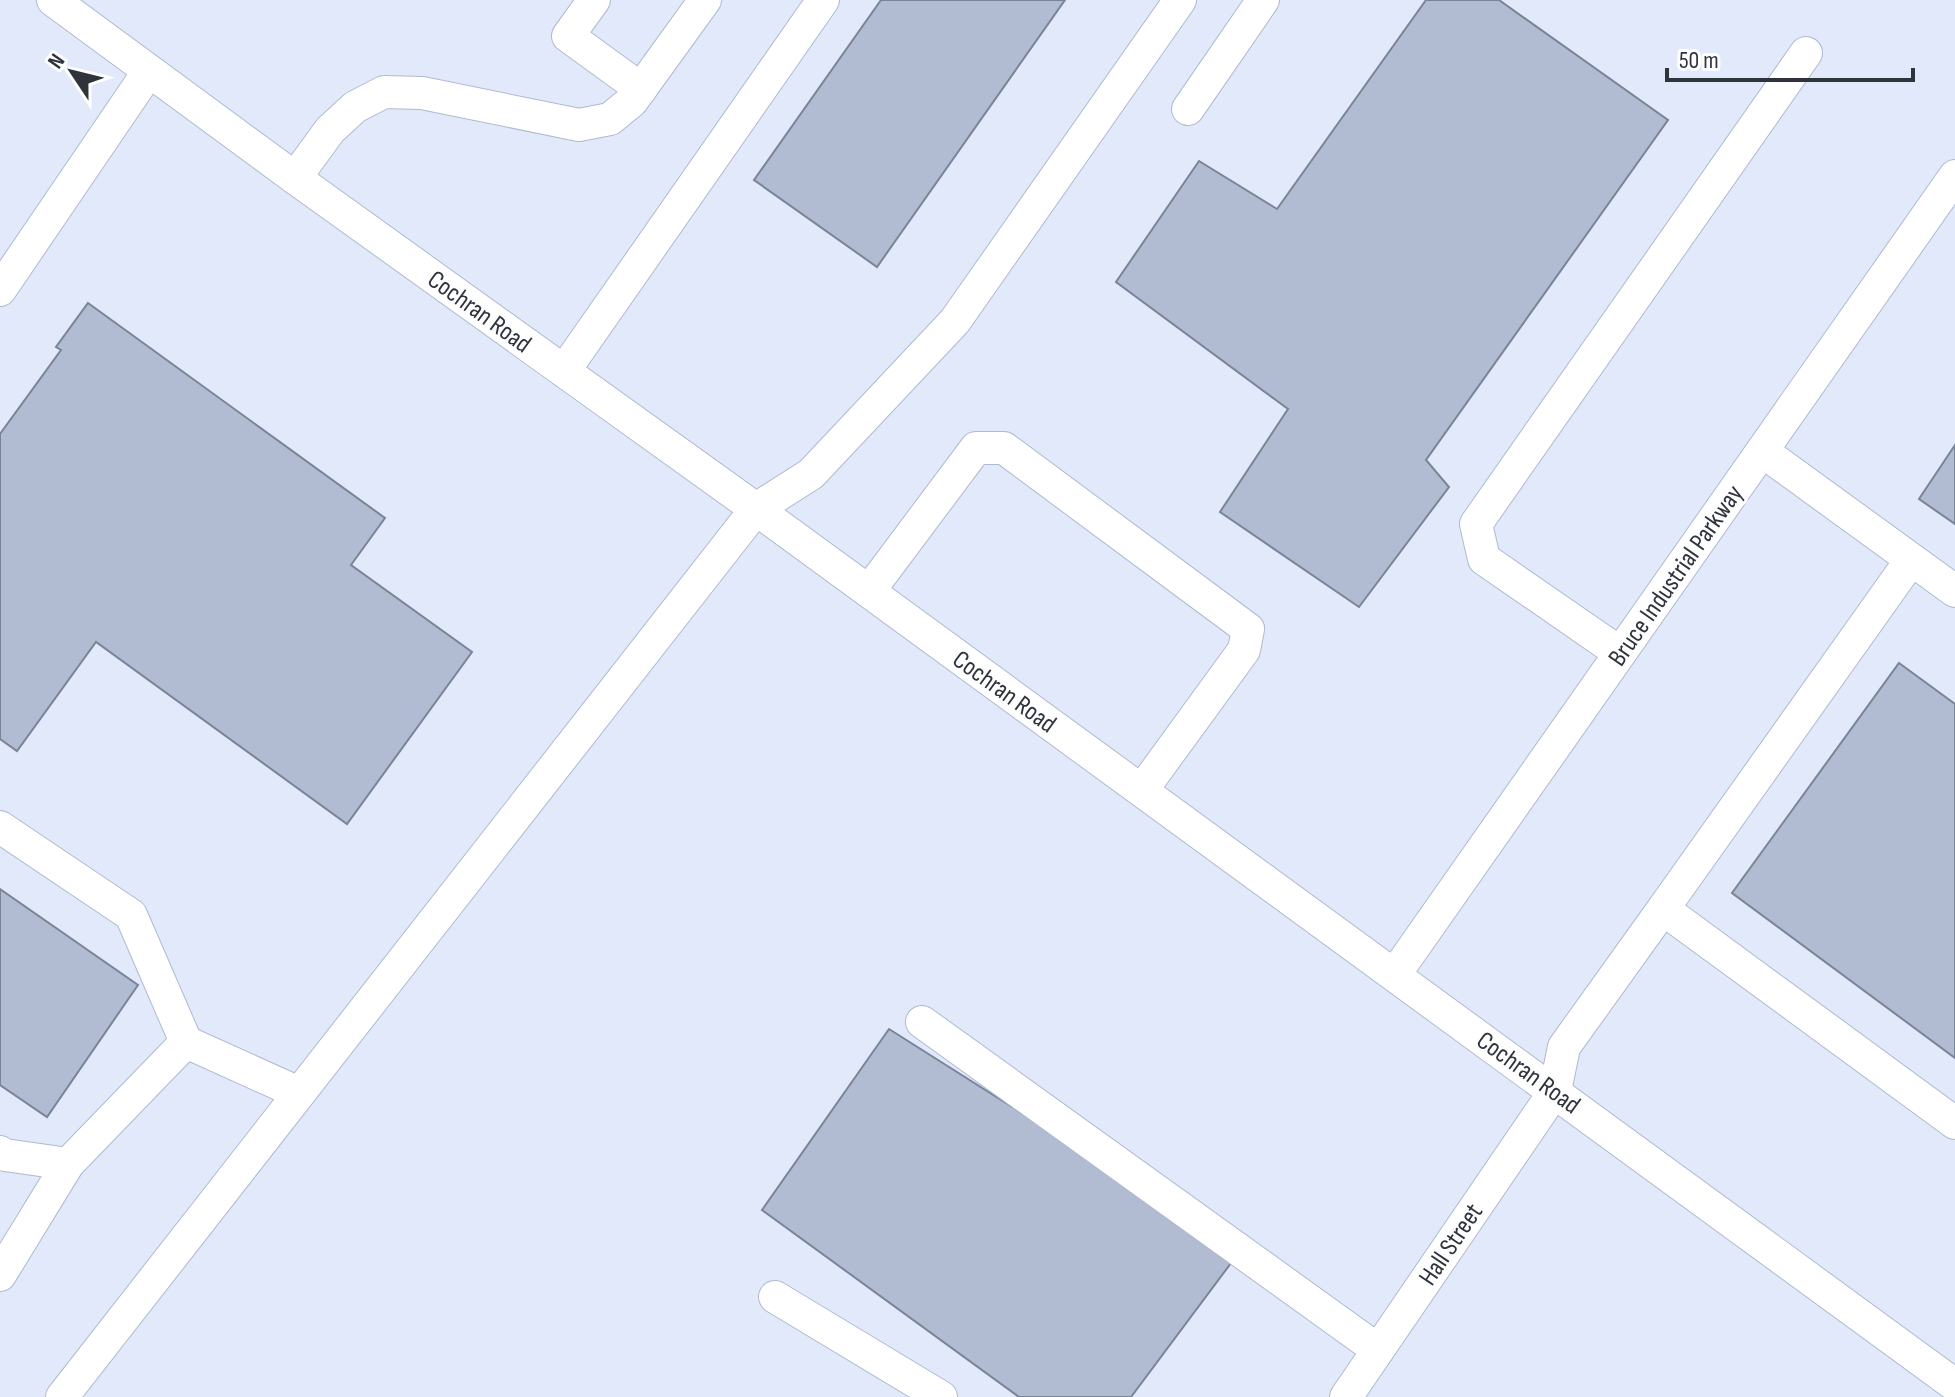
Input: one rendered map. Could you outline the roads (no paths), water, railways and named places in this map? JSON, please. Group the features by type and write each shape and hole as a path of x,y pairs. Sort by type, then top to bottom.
{"street":[{"name":"Cochran Road","path":"53,0 1395,974 1955,1385"},
{"path":"594,0 568,36 641,89"},
{"path":"295,178 330,130 355,107 384,92 422,93 579,125 610,119 632,101 705,0"},
{"path":"564,371 823,0"},
{"path":"62,1397 756,509 811,474 955,321 1180,0"},
{"path":"1188,109 1263,0"},
{"path":"1620,653 1484,559 1476,524 1806,53"},
{"path":"0,290 149,71"},
{"name":"Bruce Industrial Parkway","path":"1395,974 1955,176"},
{"path":"869,591 976,448 1004,448 1248,629 1244,650 1142,790"},
{"path":"1762,451 1955,591"},
{"path":"1555,1091 1564,1047 1911,560"},
{"path":"0,827 131,915 186,1042 299,1093"},
{"path":"1663,909 1955,1123"},
{"path":"922,1022 1378,1350"},
{"path":"0,1275 68,1164 186,1042"},
{"name":"Hall Street","path":"1346,1397 1555,1091"},
{"path":"0,1152 68,1164"},
{"path":"775,1297 941,1397"}]}
